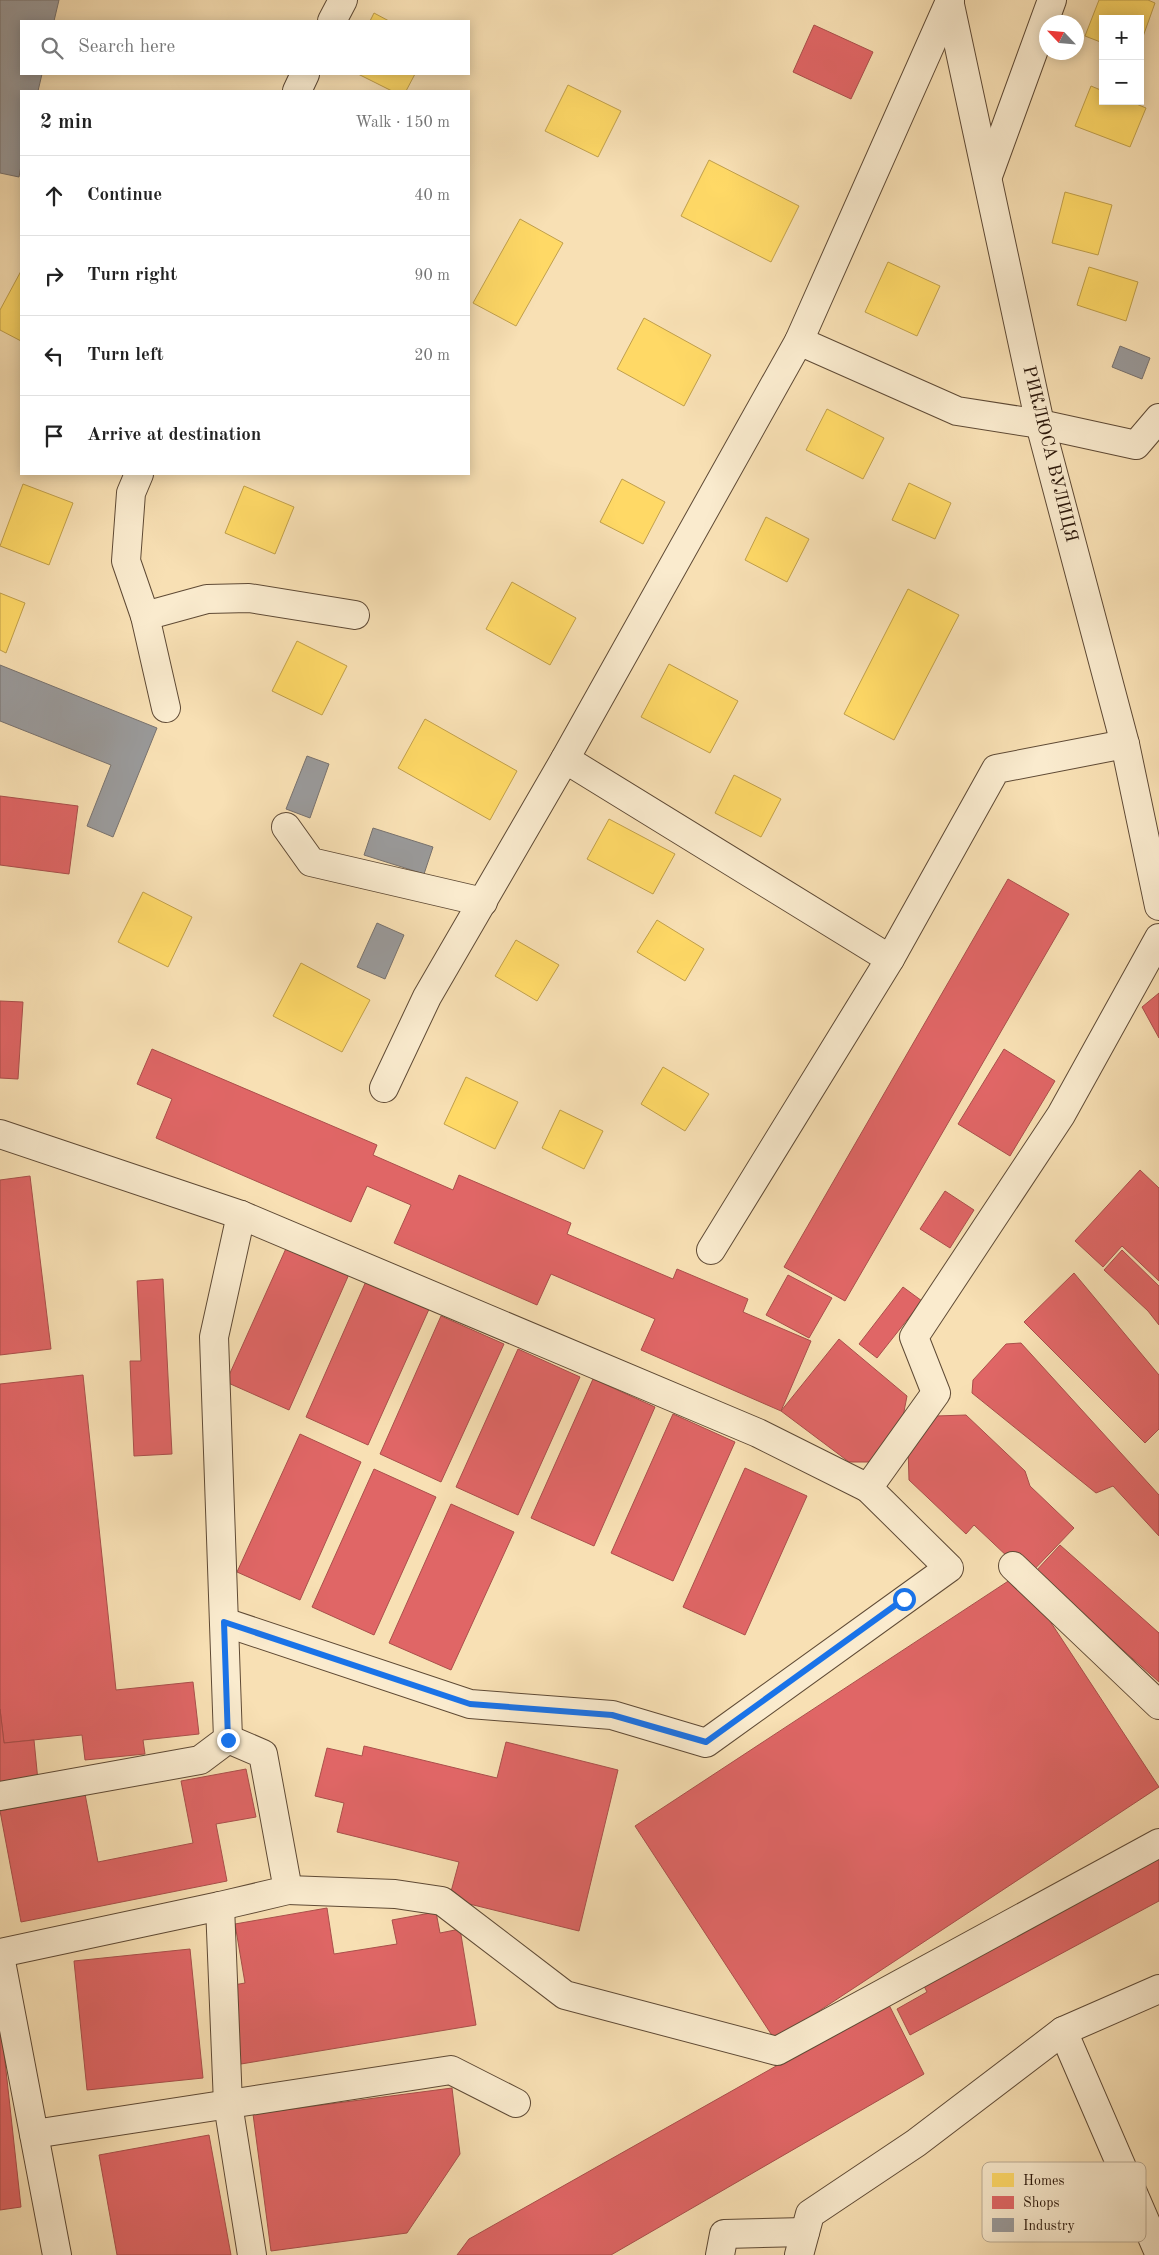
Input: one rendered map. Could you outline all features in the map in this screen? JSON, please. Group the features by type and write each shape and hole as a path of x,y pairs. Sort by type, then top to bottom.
{"street":[{"path":"333,20 343,0"},
{"path":"988,176 1052,0"},
{"path":"384,1088 427,997 565,759 799,341 950,1"},
{"name":"РИКЛЮСА ВУЛИЦЯ","path":"950,1 1040,424 1125,744 1159,906"},
{"path":"298,90 305,75"},
{"path":"799,341 957,411 1040,424 1136,445 1159,418"},
{"path":"139,475 131,492 126,560 145,616 166,708"},
{"path":"145,616 207,599 249,598 355,615"},
{"path":"711,1250 890,958 996,769 1125,744"},
{"path":"565,759 890,958"},
{"path":"286,827 311,862 483,902"},
{"path":"868,1488 936,1393 914,1337 1061,1115 1159,938"},
{"path":"0,1134 241,1215 758,1433 868,1488 949,1568 706,1742 612,1715 470,1704 224,1622"},
{"path":"228,1740 214,1337 241,1215"},
{"path":"1013,1566 1159,1705"},
{"path":"0,1796 200,1760 228,1740"},
{"path":"228,1740 263,1754 288,1890"},
{"path":"57,2255 0,1955 288,1890 395,1894 442,1901 565,1995 777,2051 1159,1843"},
{"path":"220,1906 228,2104 252,2255"},
{"path":"720,2255 724,2234 802,2244 810,2214 916,2142 1063,2031 1159,1989"},
{"path":"1063,2031 1120,2162"},
{"path":"34,2134 451,2070 516,2103"},
{"path":"1146,2223 1159,2253"}],"building: Homes":[{"path":"1099,0 1148,0 1155,3 1144,34 1144,15 1099,15 1099,41 1085,36"},
{"path":"374,13 387,20 370,20"},
{"path":"360,75 414,75 407,90 390,90"},
{"path":"568,85 621,111 598,157 545,131"},
{"path":"1091,86 1099,89 1099,105 1139,105 1146,108 1130,147 1075,126"},
{"path":"709,160 799,206 771,262 681,216"},
{"path":"1065,192 1112,205 1098,255 1052,243"},
{"path":"520,219 563,243 516,326 473,303"},
{"path":"888,262 940,286 917,336 865,312"},
{"path":"1089,267 1138,282 1126,321 1077,305"},
{"path":"20,273 20,340 0,330 0,310"},
{"path":"644,318 711,355 684,406 617,369"},
{"path":"827,409 884,438 863,479 806,450"},
{"path":"622,479 665,502 643,544 600,522"},
{"path":"909,483 951,503 935,539 892,520"},
{"path":"23,484 73,503 49,565 0,546"},
{"path":"244,486 294,507 275,554 225,533"},
{"path":"766,517 809,539 787,582 745,560"},
{"path":"512,582 576,618 550,665 486,629"},
{"path":"908,589 959,615 894,740 844,714"},
{"path":"0,593 25,603 6,653 0,650"},
{"path":"297,641 347,666 322,715 272,691"},
{"path":"669,664 738,701 710,753 641,717"},
{"path":"425,719 517,771 490,820 398,768"},
{"path":"734,775 781,799 761,837 715,813"},
{"path":"609,819 675,854 653,894 587,859"},
{"path":"143,892 192,917 168,967 118,942"},
{"path":"657,920 704,949 685,981 637,952"},
{"path":"516,940 559,965 537,1001 495,976"},
{"path":"301,963 370,1000 342,1052 273,1016"},
{"path":"663,1067 709,1094 685,1131 641,1104"},
{"path":"466,1077 518,1102 495,1149 444,1124"},
{"path":"560,1110 603,1131 584,1169 542,1148"}],"building: Shops":[{"path":"814,25 873,52 851,99 793,72"},
{"path":"0,796 78,806 69,874 0,865"},
{"path":"1008,879 1069,914 845,1301 784,1267"},
{"path":"1159,993 1159,1038 1142,1007"},
{"path":"0,1001 23,1002 18,1079 0,1078"},
{"path":"152,1049 377,1145 373,1155 453,1190 459,1175 571,1223 567,1234 673,1279 677,1269 748,1299 743,1312 811,1341 781,1411 641,1350 655,1319 551,1274 537,1305 394,1243 411,1205 367,1186 351,1222 156,1138 172,1099 137,1084"},
{"path":"1004,1049 1055,1081 1010,1156 958,1124"},
{"path":"1140,1170 1159,1188 1159,1281 1122,1246 1103,1267 1075,1241"},
{"path":"30,1176 51,1349 0,1355 0,1180"},
{"path":"945,1191 974,1210 950,1248 920,1229"},
{"path":"288,1244 350,1272 289,1410 226,1382"},
{"path":"1122,1250 1159,1286 1159,1325 1148,1311 1104,1270"},
{"path":"1074,1273 1159,1375 1159,1429 1145,1443 1024,1322"},
{"path":"788,1275 832,1298 809,1338 766,1315"},
{"path":"163,1279 172,1454 134,1456 130,1361 141,1361 137,1281"},
{"path":"367,1279 430,1307 368,1445 306,1417"},
{"path":"903,1287 922,1301 877,1358 859,1344"},
{"path":"441,1316 504,1344 441,1482 380,1454"},
{"path":"839,1339 907,1396 901,1427 872,1462 849,1462 781,1411"},
{"path":"1021,1343 1159,1495 1159,1536 1113,1486 1096,1493 972,1393 973,1380 1006,1344"},
{"path":"518,1349 580,1377 518,1515 456,1487"},
{"path":"83,1375 116,1690 193,1682 199,1734 143,1740 145,1754 85,1760 82,1735 4,1743 0,1709 0,1384"},
{"path":"593,1379 655,1407 594,1546 531,1518"},
{"path":"673,1414 735,1442 673,1581 611,1553"},
{"path":"966,1415 1025,1471 1030,1486 1074,1528 1028,1576 974,1525 966,1534 909,1480 908,1446 936,1416"},
{"path":"300,1434 361,1462 300,1600 237,1572"},
{"path":"745,1468 807,1496 745,1635 683,1607"},
{"path":"374,1469 436,1497 374,1635 312,1607"},
{"path":"451,1504 514,1532 451,1670 389,1643"},
{"path":"1060,1545 1159,1633 1159,1682 1035,1572"},
{"path":"1019,1574 1159,1787 775,2040 635,1826"},
{"path":"0,1709 4,1743 34,1740 38,1781 0,1784"},
{"path":"506,1742 618,1770 579,1931 449,1899 459,1862 337,1832 344,1803 315,1796 327,1748 362,1756 364,1746 497,1778"},
{"path":"246,1769 256,1817 216,1824 227,1881 21,1922 0,1811 85,1794 98,1862 193,1843 181,1781"},
{"path":"1159,1857 1159,1901 910,2035 897,2009 927,1992 922,1982"},
{"path":"327,1908 334,1954 397,1944 392,1920 436,1912 440,1933 460,1929 476,2025 241,2064 228,1986 245,1983 235,1924"},
{"path":"190,1949 203,2078 87,2090 74,1961"},
{"path":"888,2003 924,2074 611,2255 457,2255 469,2239"},
{"path":"0,2016 21,2207 0,2210"},
{"path":"452,2088 460,2154 407,2233 271,2251 253,2114"},
{"path":"209,2135 231,2255 117,2255 99,2155"}],"building: Industry":[{"path":"0,0 59,0 54,20 20,20 20,75 42,75 38,90 20,90 19,177 0,173"},
{"path":"1120,346 1150,358 1142,379 1112,367"},
{"path":"0,665 157,728 113,837 87,826 111,765 0,721"},
{"path":"307,756 329,764 310,818 286,809"},
{"path":"373,828 433,847 424,874 364,855"},
{"path":"377,923 404,935 385,979 357,967"}],"route":[{"path":"228,1740 224,1622 470,1704 612,1715 706,1742 904,1599"}]}
